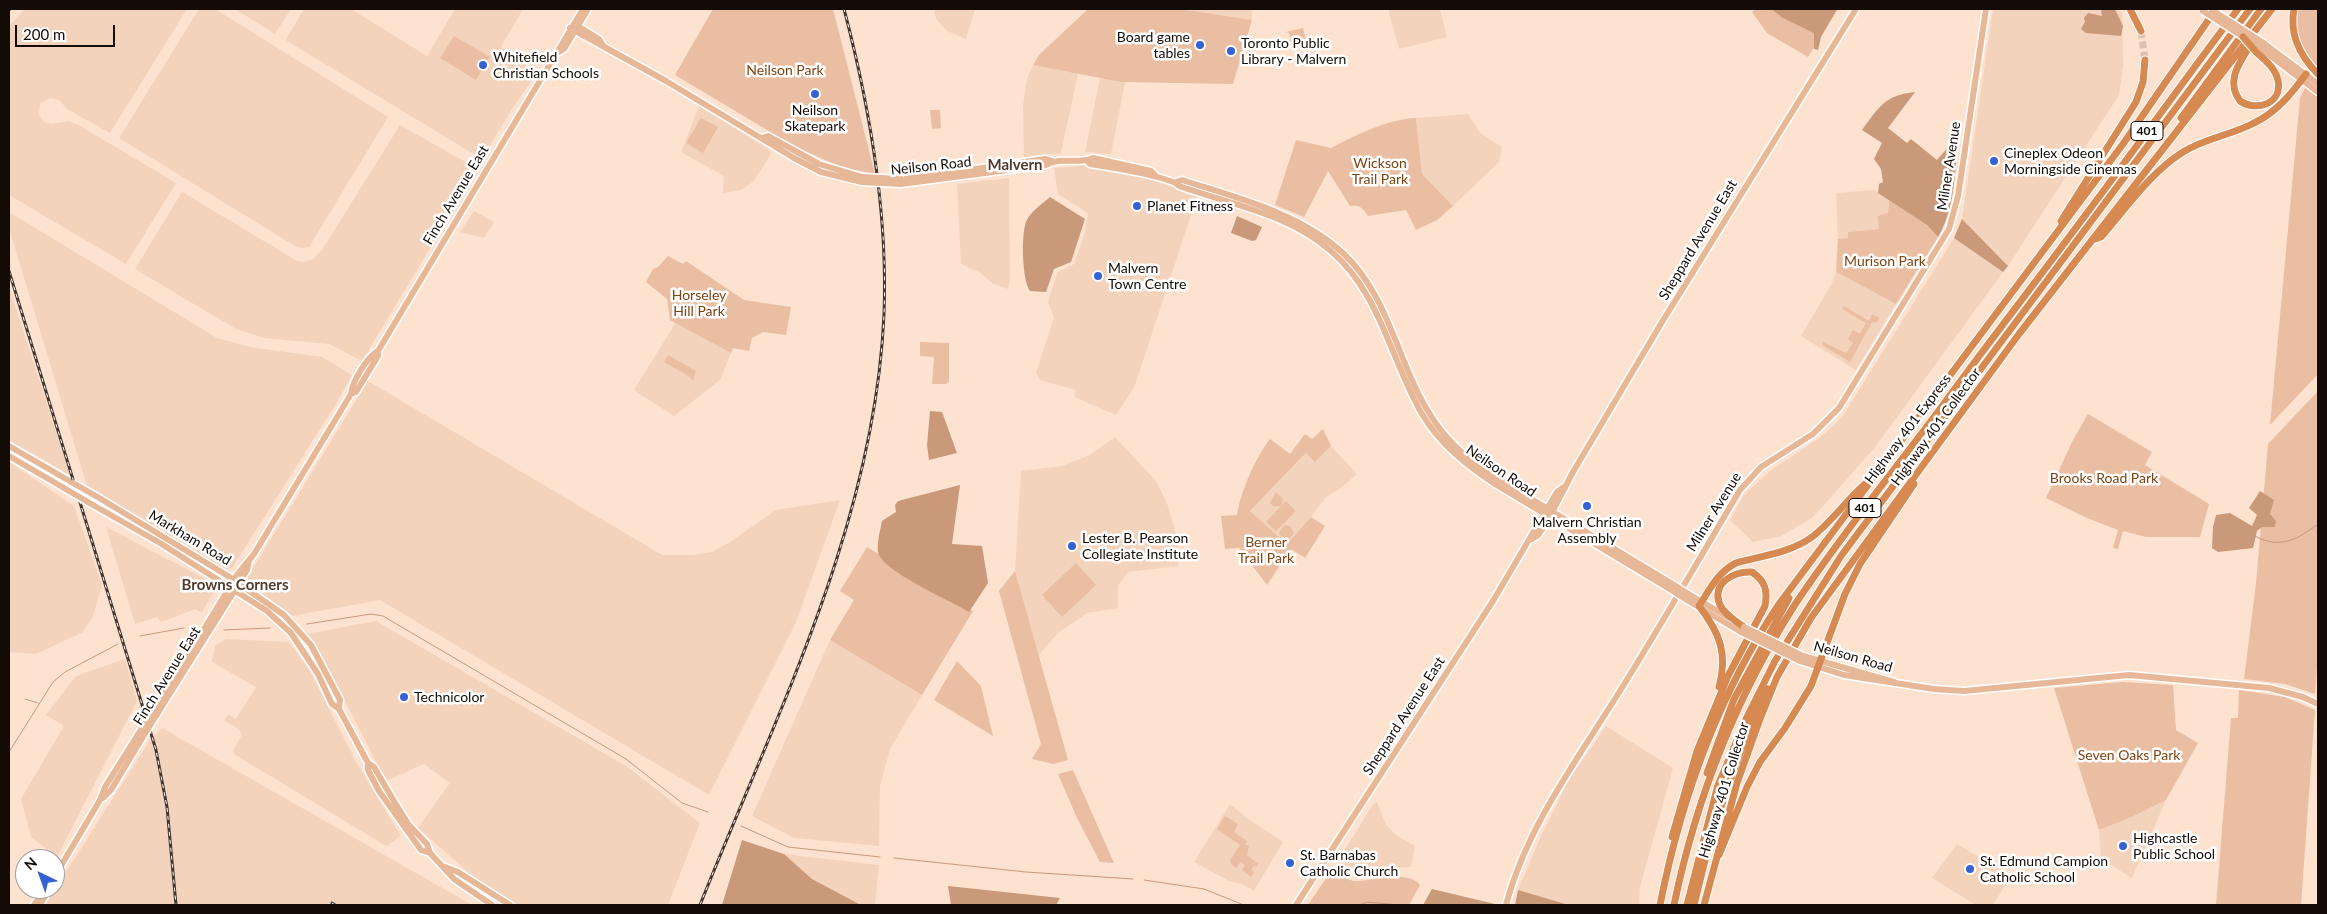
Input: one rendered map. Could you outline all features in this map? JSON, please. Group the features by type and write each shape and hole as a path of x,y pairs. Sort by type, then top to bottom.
{"highway":[{"path":"2130,9 2140,31"},
{"path":"2209,10 2221,9"},
{"name":"Highway 401 Express","path":"1674,905 1683,862 1700,804 1736,714 1760,666 1796,603 2003,322 2238,9"},
{"name":"Highway 401 Express","path":"1687,905 1718,785 1774,661 1841,556 2250,9"},
{"path":"2136,181 2139,174 2261,9"},
{"name":"Highway 401 Collector","path":"1704,905 1736,783 1777,677 1811,618 2091,240 2272,9"},
{"path":"2294,9 2292,18 2296,44 2318,74"},
{"name":"Highway 401 Collector","path":"1660,905 1668,866 1690,791 1730,687 1753,643 1779,604 1792,590 2123,144 2209,10"},
{"path":"2243,37 2259,47 2278,82 2276,95 2266,105 2254,107 2245,104 2235,94 2233,78 2257,29"},
{"path":"2029,272 2136,102 2142,82 2145,60"},
{"path":"2091,240 2101,236 2153,178 2175,157 2194,146 2264,118 2281,105 2304,76"},
{"path":"1714,864 1721,852 1747,787 1760,762 1800,706 1811,686 1845,594 1860,564 1946,435"},
{"path":"1697,751 1698,742 1724,668 1723,650 1700,604 1717,578 1728,568 1795,547 1811,538 1835,516 1862,486 1876,475"},
{"path":"1668,866 1669,849 1677,816 1697,751 1728,676 1765,606 1767,595 1765,585 1752,572 1742,571 1734,573 1725,579 1720,587 1718,596 1723,610 1743,630"},
{"path":"1700,804 1707,774 1734,699 1792,590"},
{"path":"1694,905 1702,869 1727,786 1754,717 1767,690 1777,677"}],"main road":[{"name":"Finch Avenue East","path":"574,28 583,9"},
{"name":"Finch Avenue East","path":"65,859 100,800 105,787 139,738 232,588 247,570 249,561 351,394 351,388 373,354 378,351 557,53 559,45 588,9"},
{"name":"Sheppard Avenue East","path":"1296,905 1548,513 1557,492 1565,486 1739,195 1856,9"},
{"name":"Milner Avenue","path":"1506,905 1522,857 1540,820 1614,701 1740,490 1761,467 1813,434 1839,408 1949,229 1958,196 1986,9"},
{"path":"2209,10 2243,37"},
{"path":"2209,10 2259,47 2318,84"},
{"name":"Neilson Road","path":"574,28 596,44 602,44 762,138 768,136 820,164 862,179 901,181 1044,159 1052,161 1087,161 1090,164 1121,166 1176,182 1179,186 1233,201 1294,226 1321,242 1357,278 1370,297 1415,400 1439,438 1476,472 1743,630 1818,665 1854,677 1964,691 2129,675 2269,688 2303,697 2318,704"},
{"path":"2304,76 2318,92"},
{"name":"Markham Road","path":"9,446 101,499 269,603 297,628 311,645 340,700 339,709"},
{"name":"Markham Road","path":"9,456 160,543 267,611 290,633 318,674 332,704 339,709 368,763 368,770 391,810 421,850 430,853 454,879 492,905"},
{"name":"Markham Road","path":"443,866 458,872 485,892 510,905"}],"shaded area":[{"path":"25,9 187,9 110,133 67,109 59,100 50,98 40,104 39,114 44,122 51,124 69,121 80,126 176,183 126,264 9,195 9,26"},
{"path":"199,9 215,9 388,117 309,247 295,246 119,138"},
{"path":"235,9 291,9 275,34"},
{"path":"304,9 351,9 427,56 455,9 523,9 501,47 537,73 512,109 482,159 287,41 286,39"},
{"path":"934,9 975,9 966,39 947,31 936,19"},
{"path":"1181,9 1252,9 1252,20"},
{"path":"1388,9 1440,9 1447,37 1399,49"},
{"path":"1771,9 1837,9 1821,37 1818,50 1814,49 1814,33 1783,18"},
{"path":"1993,9 2119,9 2122,13 2123,66 2119,95 2008,266 1962,219"},
{"path":"2101,9 2115,9 2123,26 2121,36 2086,33 2081,29 2085,22 2084,18 2088,13 2102,16"},
{"path":"1033,65 1078,73 1061,153 1024,157 1023,106 1027,79"},
{"path":"1100,78 1125,82 1111,154 1085,152"},
{"path":"1915,92 1888,128 1907,143 1911,139 1937,160 1950,145 1958,144 1951,204 1944,226 1938,237 1927,225 1878,193 1879,184 1883,182 1881,169 1874,159 1882,143 1862,130 1878,109 1890,99"},
{"path":"699,106 770,150 771,154 753,182 741,190 723,193 724,176 681,152"},
{"path":"1468,114 1480,133 1502,147 1499,162 1453,206 1422,174 1416,118"},
{"path":"400,125 478,169 362,361 329,344 264,338 236,329 135,269 182,192 297,261 304,262 313,259 322,250"},
{"path":"1091,165 1149,178 1197,197 1134,388 1116,415 1074,397 1076,390 1040,380 1036,373 1054,317 1048,302 1050,295 1058,272 1074,264 1085,233 1088,213 1058,194 1054,168"},
{"path":"1009,178 1010,279 1008,289 994,284 979,272 961,264 957,184"},
{"path":"1874,190 1889,200 1888,214 1879,229 1848,232 1848,238 1838,239 1836,193"},
{"path":"1050,197 1085,219 1071,262 1054,269 1046,292 1030,291 1024,268 1024,228 1030,215"},
{"path":"474,211 494,222 484,238 460,232"},
{"path":"9,212 217,338 250,347 322,357 352,375 336,404 232,568 226,569 87,486 9,228"},
{"path":"1237,216 1262,227 1256,240 1252,241 1231,233"},
{"path":"1962,219 2008,266 2003,272 1954,238"},
{"path":"1954,238 2003,272 1876,446 1812,518 1781,536 1753,542 1730,520 1743,496 1770,471 1825,434 1842,417"},
{"path":"1836,272 1896,304 1856,370 1801,336 1832,283"},
{"path":"9,287 70,475 9,440"},
{"path":"676,322 731,353 720,380 674,416 634,390"},
{"path":"368,381 662,555 692,555 712,552 730,542 776,510 840,500 796,622 709,795 380,600 292,616 245,581"},
{"path":"930,411 942,412 957,453 929,460 927,445"},
{"name":"Lester B. Pearson Collegiate Institute","path":"1115,437 1157,482 1168,506 1178,541 1178,566 1128,572 1118,586 1118,608 1087,613 1058,633 1038,656 1015,571 1021,471 1062,466 1090,455"},
{"path":"1331,446 1357,474 1341,488 1325,498 1287,544 1250,511 1307,453 1315,461"},
{"path":"9,462 74,506 102,585 93,616 83,632 36,654 9,652"},
{"path":"960,485 952,544 982,546 988,583 969,612 918,585 891,568 882,560 878,552 878,540 882,521 896,512 895,505 898,501"},
{"path":"2260,491 2274,500 2270,514 2276,521 2275,527 2262,527 2257,531 2253,548 2218,552 2212,548 2213,527 2216,515 2230,513 2252,526 2257,515 2249,508"},
{"path":"106,527 217,585 202,613 195,609 161,622 157,617 135,624"},
{"path":"376,621 626,766 700,823 668,905 518,905 485,887 418,828 450,783 424,764 386,781 330,672 306,634"},
{"path":"226,639 289,642 310,671 355,760 401,836 386,846 234,754 233,750 242,735 239,729 224,721 228,714 236,719 256,687 212,662 215,646"},
{"path":"830,640 922,695 890,749 880,786 879,846 794,838 752,816"},
{"path":"125,659 137,701 61,849 47,849 31,837 21,799 64,726 46,715 76,676"},
{"path":"1606,726 1673,768 1640,887 1639,905 1569,905 1518,890 1542,834 1568,781"},
{"path":"162,728 472,905 45,905 49,899 65,899 65,874 150,740"},
{"name":"Highcastle Public School","path":"2166,800 2132,878 2101,859 2099,830 2132,817"},
{"path":"1377,802 1386,825 1396,835 1415,846 1411,867 1354,870 1337,862 1374,803"},
{"path":"1230,804 1248,819 1283,842 1254,891 1242,884 1229,881 1194,862"},
{"path":"742,840 784,854 812,879 861,905 722,905"},
{"name":"St. Edmund Campion Catholic School","path":"1957,844 2011,876 1993,905 1976,905 1932,878"},
{"path":"784,854 879,865 875,905 861,905 812,879"},
{"path":"948,886 1060,898 1056,905 951,905"},
{"path":"1432,889 1499,905 1423,905"},
{"path":"1518,890 1569,905 1515,905"}],"green space":[{"name":"Neilson Park","path":"713,9 833,9 875,174 841,167 794,146 675,75"},
{"path":"1088,9 1181,9 1252,20 1233,84 1121,82 1033,65 1039,55"},
{"path":"1755,9 1838,9 1808,57 1767,33 1752,12"},
{"path":"2298,9 2318,9 2318,69 2307,55 2300,41 2297,26"},
{"path":"1303,28 1307,45 1288,41 1291,39 1289,33 1286,32"},
{"path":"454,36 490,57 476,80 440,58"},
{"path":"2306,86 2318,95 2318,374 2270,425 2300,98"},
{"path":"930,110 940,110 941,128 932,129"},
{"path":"701,118 718,127 703,153 686,143"},
{"name":"Wickson Trail Park","path":"1416,118 1422,174 1453,206 1437,220 1416,230 1406,210 1368,216 1359,206 1350,206 1328,171 1304,217 1275,205 1296,140 1331,148 1361,133 1394,121"},
{"name":"Murison Park","path":"1889,200 1927,225 1938,237 1896,304 1836,272 1838,239 1848,238 1848,232 1879,229 1878,216 1888,213"},
{"name":"Horseley Hill Park","path":"668,256 683,264 686,261 744,300 791,307 786,335 763,332 752,338 749,351 733,348 731,353 670,320 667,299 646,282 653,269 658,267"},
{"path":"1844,306 1869,321 1872,314 1879,318 1876,323 1872,322 1850,362 1822,345 1823,342 1846,353 1853,343 1848,339 1853,330 1860,334 1866,323 1842,309"},
{"path":"920,342 949,343 949,382 946,384 932,384 934,357 920,356"},
{"path":"668,355 696,371 693,381 690,377 664,362"},
{"path":"2318,391 2318,653 2315,694 2285,684 2244,679 2256,583 2268,444"},
{"name":"Brooks Road Park","path":"2088,414 2152,452 2145,465 2209,504 2200,537 2146,537 2123,531 2118,549 2113,548 2118,530 2087,518 2046,498 2073,440"},
{"name":"Berner Trail Park","path":"1323,429 1331,446 1315,462 1306,453 1250,511 1287,544 1311,517 1325,526 1305,558 1291,549 1267,585 1239,548 1225,549 1221,516 1237,515 1249,475 1270,439 1290,454 1305,434 1312,439"},
{"path":"1276,492 1283,499 1281,506 1273,506 1270,503"},
{"path":"1286,501 1296,511 1276,531 1266,522"},
{"path":"1284,525 1290,526 1294,533 1287,542 1279,533"},
{"path":"867,547 973,611 922,695 830,640 854,600 840,591"},
{"path":"1076,563 1096,585 1062,617 1042,595"},
{"path":"1015,571 1068,760 1053,764 1032,759 1041,744 999,591"},
{"path":"957,661 981,686 993,736 934,700"},
{"name":"Seven Oaks Park","path":"2122,682 2173,685 2176,730 2198,743 2166,800 2132,817 2099,830 2054,688"},
{"path":"2239,690 2285,697 2315,710 2301,905 2216,905 2231,718 2238,718"},
{"path":"1073,770 1114,863 1100,862 1077,818 1058,774"},
{"path":"1225,816 1238,824 1234,832 1247,841 1246,844 1249,846 1247,855 1258,864 1256,867 1254,865 1251,870 1254,872 1251,877 1242,870 1245,865 1241,862 1236,868 1231,864 1230,861 1240,845 1217,829"},
{"path":"1329,874 1355,881 1389,877 1407,878 1414,880 1420,885 1409,905 1308,905"}],"waterway":[{"path":"2219,529 2232,537 2245,530 2265,540 2283,542 2300,536 2318,524"},
{"path":"307,624 371,614 383,616 626,759 682,803 708,812"},
{"path":"140,636 184,628"},
{"path":"224,630 270,628"},
{"path":"9,752 53,682 65,672 118,644"},
{"path":"25,699 38,703"},
{"path":"741,826 788,847 880,857"},
{"path":"894,858 1026,872 1133,879"},
{"path":"1144,880 1204,889 1244,905"},
{"path":"1360,905 1367,902 1400,905"}],"tunnel":[{"path":"2141,31 2145,60"}],"railway":[{"path":"700,905 817,616 842,542 862,468 877,392 884,314 883,237 880,198 862,84 844,9"},
{"path":"9,271 156,750 167,807 176,905"}],"place":[{"name":"Board game tables","path":"1200,45"},
{"name":"Toronto Public Library - Malvern","path":"1231,51"},
{"name":"Whitefield Christian Schools","path":"483,65"},
{"name":"Neilson Skatepark","path":"815,94"},
{"name":"Cineplex Odeon Morningside Cinemas","path":"1994,161"},
{"name":"Planet Fitness","path":"1137,206"},
{"name":"Malvern Town Centre","path":"1098,276"},
{"name":"Malvern Christian Assembly","path":"1587,506"},
{"name":"Lester B. Pearson Collegiate Institute","path":"1072,546"},
{"name":"Technicolor","path":"404,697"},
{"name":"Highcastle Public School","path":"2123,846"},
{"name":"St. Barnabas Catholic Church","path":"1290,863"},
{"name":"St. Edmund Campion Catholic School","path":"1970,869"}],"district":[{"name":"Malvern","path":"1015,165"},
{"name":"Browns Corners","path":"235,585"}]}
